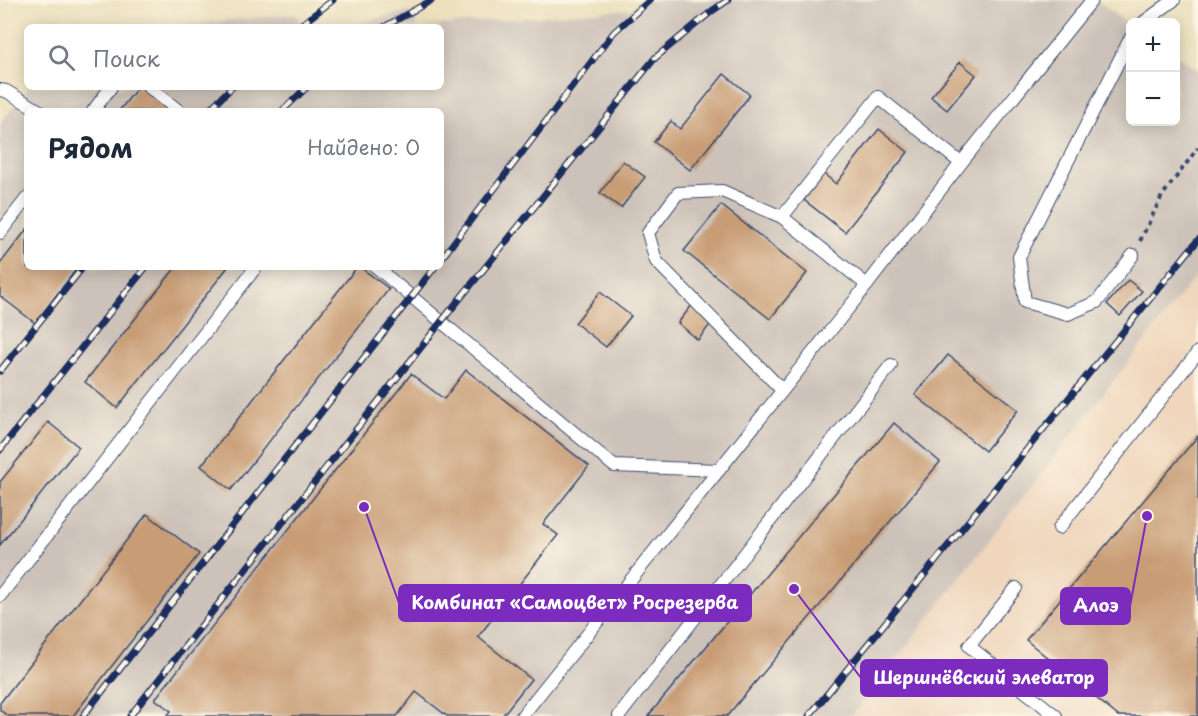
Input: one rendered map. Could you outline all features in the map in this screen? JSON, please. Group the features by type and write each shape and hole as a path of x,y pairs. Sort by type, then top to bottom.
{"lane":[{"path":"522,716 1092,0"},
{"path":"1149,18 1174,0"},
{"path":"1126,49 1019,257 1025,302 1068,314 1097,302 1133,255"},
{"path":"95,108 109,90"},
{"path":"153,90 175,108"},
{"path":"2,93 34,108"},
{"path":"782,217 878,97 961,163"},
{"path":"782,390 656,261 648,233 678,193 722,191 782,217 867,285"},
{"path":"0,233 24,202"},
{"path":"0,596 254,270"},
{"path":"380,270 614,466 719,470"},
{"path":"1059,528 1198,352"},
{"path":"619,716 891,366"},
{"path":"1016,588 969,646 1056,716"}],"path":[{"path":"1133,255 1162,195 1198,148"}],"shaded area":[{"path":"640,0 744,0 747,2 752,0 1096,0 1126,22 1126,126 1180,126 1180,58 1198,70 1198,273 852,716 0,716 0,124 27,90 444,90 444,25 631,9"},
{"path":"408,11 416,24 355,24"},
{"path":"294,14 302,24 193,24"},
{"path":"1198,273 1198,716 852,716 1070,437"}],"building":[{"path":"960,62 976,75 947,110 931,97"},
{"path":"724,74 750,95 690,170 654,142 671,121 680,129"},
{"path":"136,90 144,90 167,108 121,108"},
{"path":"879,129 908,152 845,232 804,200 824,174 836,184"},
{"path":"623,161 645,177 621,208 600,193"},
{"path":"721,205 807,273 770,319 684,251"},
{"path":"24,233 24,270 76,270 35,323 0,296 0,264"},
{"path":"174,270 226,270 117,408 85,382"},
{"path":"355,270 364,270 389,289 231,490 201,466"},
{"path":"1128,280 1142,291 1120,316 1107,304"},
{"path":"600,292 631,316 606,347 575,323"},
{"path":"692,305 713,321 698,340 678,323"},
{"path":"948,355 1018,410 985,451 915,395"},
{"path":"466,370 589,466 543,524 558,535 478,637 531,679 502,716 447,716 416,692 397,716 167,716 171,711 155,699 411,374 444,399"},
{"path":"48,422 79,447 0,545 0,482"},
{"path":"894,423 940,462 727,716 648,716"},
{"path":"1198,436 1198,716 1118,716 1026,640"},
{"path":"147,514 199,554 73,716 8,716 0,710 0,703"}],"railway":[{"path":"302,24 333,0"},
{"path":"389,24 432,0"},
{"path":"444,255 614,32 650,0"},
{"path":"130,716 441,322 655,58 728,0"},
{"path":"211,108 229,90"},
{"path":"285,108 304,90"},
{"path":"809,716 1198,240"},
{"path":"0,371 81,270"},
{"path":"0,450 144,270"},
{"path":"83,716 433,270"}],"place":[{"name":"Комбинат «Самоцвет» Росрезерва","path":"364,507"},
{"name":"Алоэ","path":"1147,516"},
{"name":"Шершнёвский элеватор","path":"794,589"}]}
